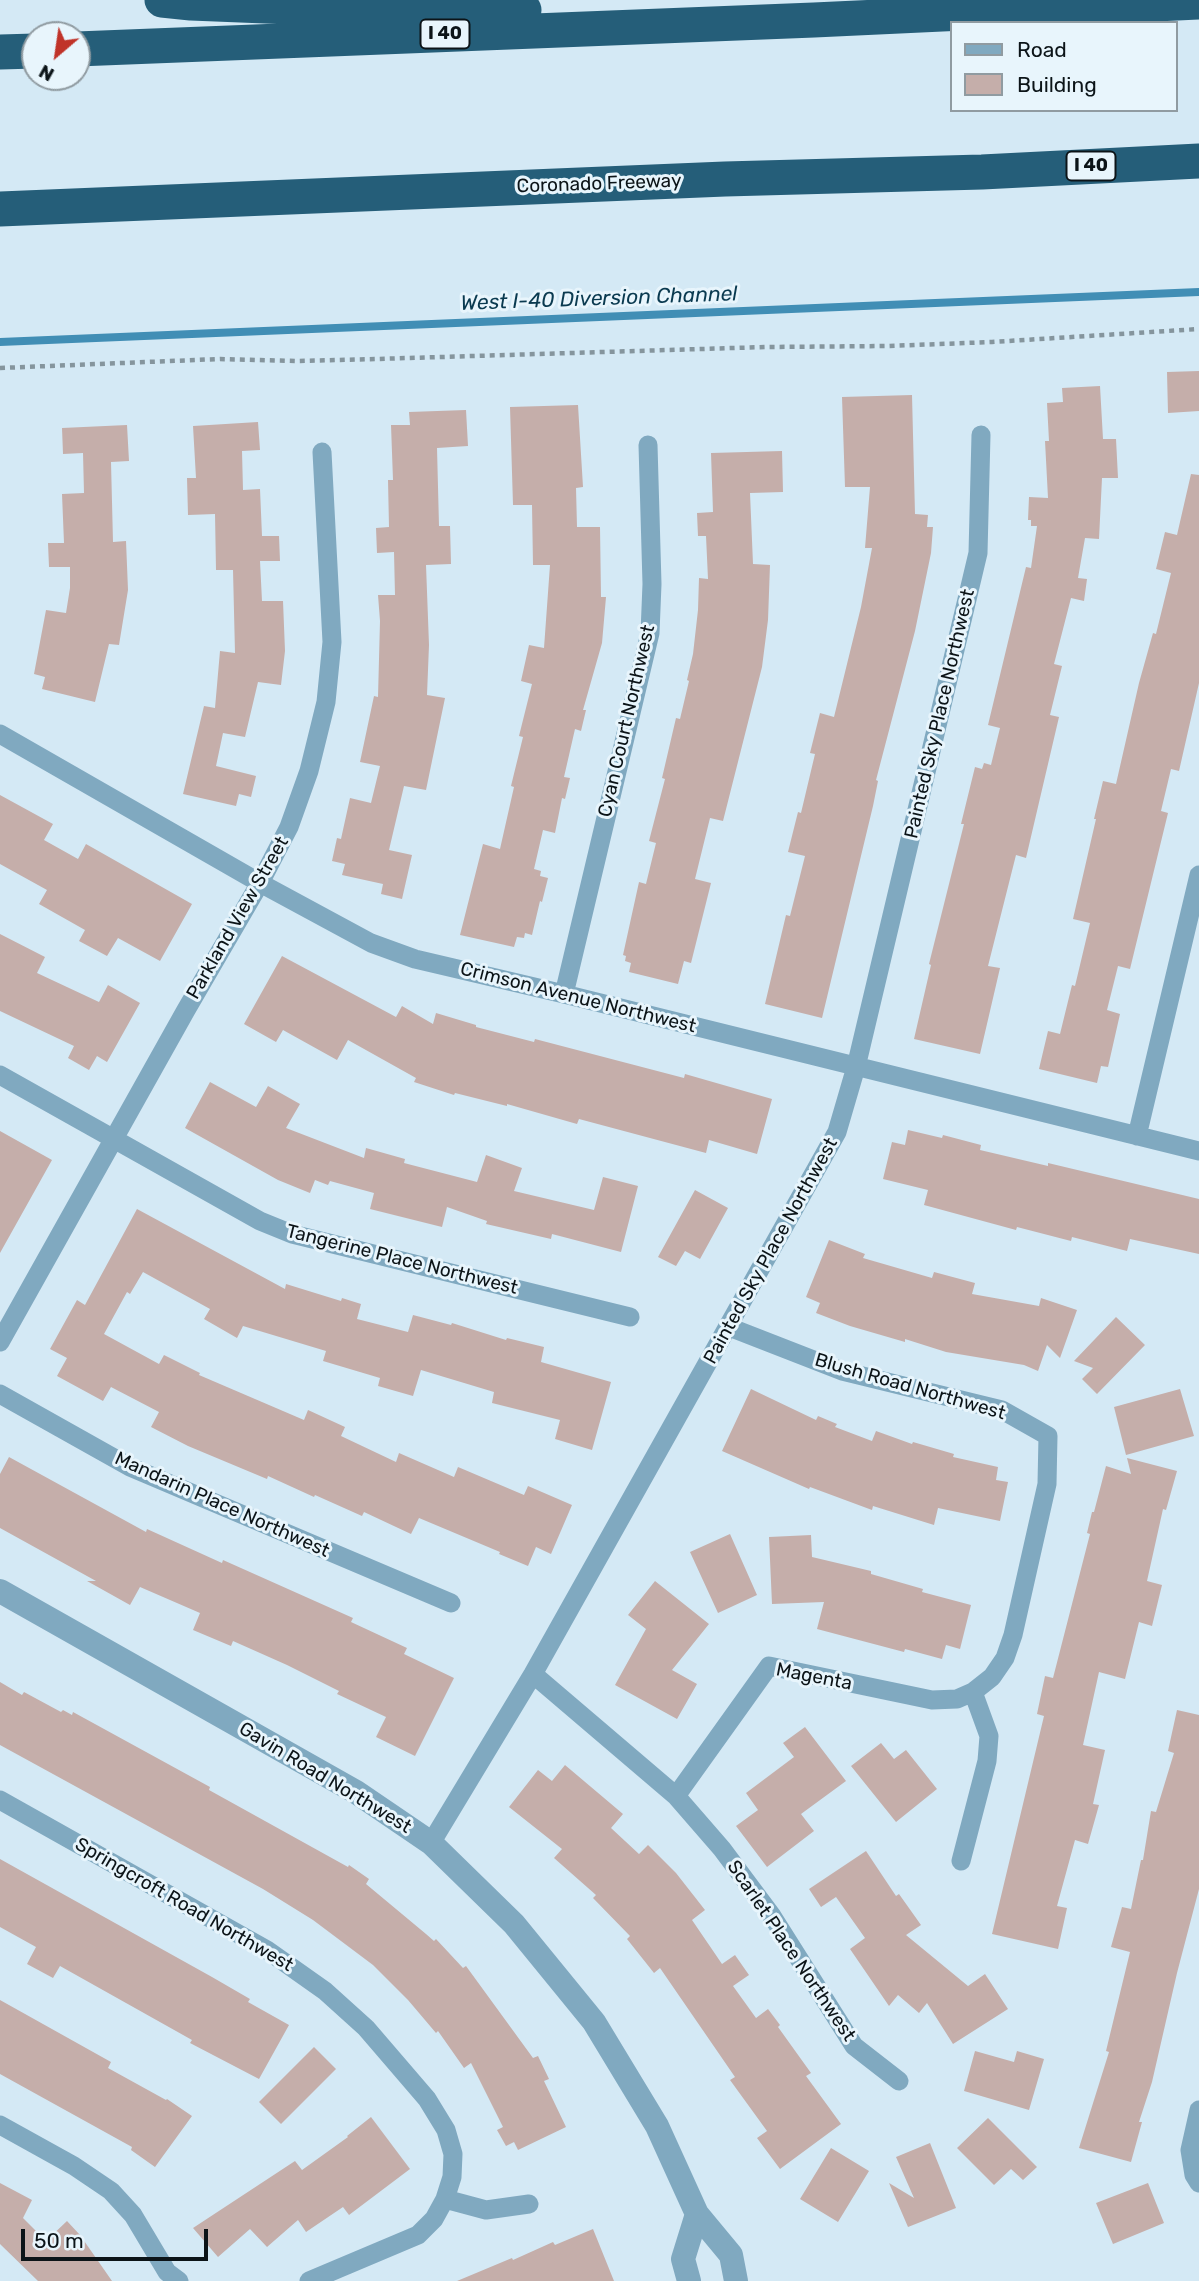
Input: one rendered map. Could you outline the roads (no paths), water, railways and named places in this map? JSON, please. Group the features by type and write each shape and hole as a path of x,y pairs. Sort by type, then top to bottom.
{"highway":[{"path":"162,0 314,8 473,8 814,20"},
{"name":"I 40","path":"91,48 1199,2"},
{"path":"0,52 21,51"},
{"name":"Coronado Freeway","path":"0,209 725,179 982,172 1199,161"},
{"path":"0,234 282,197"}],"street":[{"name":"Painted Sky Place Northwest","path":"431,1843 533,1674 837,1132 856,1066 978,553 981,435"},
{"name":"Cyan Court Northwest","path":"564,994 650,633 652,584 649,444"},
{"name":"Parkland View Street","path":"0,1342 260,883 289,827 309,771 326,702 332,642 322,452"},
{"name":"Crimson Avenue Northwest","path":"0,734 260,883 371,943 404,955 1199,1151"},
{"path":"1138,1136 1199,875"},
{"name":"Tangerine Place Northwest","path":"0,1075 260,1221 292,1234 630,1317"},
{"name":"Blush Road Northwest","path":"729,1327 842,1371 1002,1410 1048,1436 1047,1484 1013,1635 1005,1658 992,1676 973,1692"},
{"name":"Mandarin Place Northwest","path":"0,1394 130,1467 451,1603"},
{"name":"Gavin Road Northwest","path":"0,1591 356,1792 431,1843 514,1924 594,2022 657,2126 697,2214 731,2255 736,2281"},
{"name":"Magenta","path":"676,1796 769,1666 932,1700 957,1699 973,1692"},
{"name":"Scarlet Place Northwest","path":"533,1674 676,1796 722,1849 772,1916 854,2046 899,2081"},
{"path":"961,1861 987,1761 989,1736 973,1692"},
{"name":"Springcroft Road Northwest","path":"0,1800 267,1950 325,1991 366,2028 427,2099 446,2130 453,2154 452,2177 445,2199"},
{"path":"1199,2110 1190,2150 1194,2175 1199,2183"},
{"path":"0,2125 74,2166 111,2191 134,2215 167,2272 179,2281"},
{"path":"309,2281 418,2235 435,2219 445,2199 486,2210 529,2204"},
{"path":"689,2281 683,2259 697,2214"}],"waterway":[{"name":"West I-40 Diversion Channel","path":"0,342 1199,292"}]}
